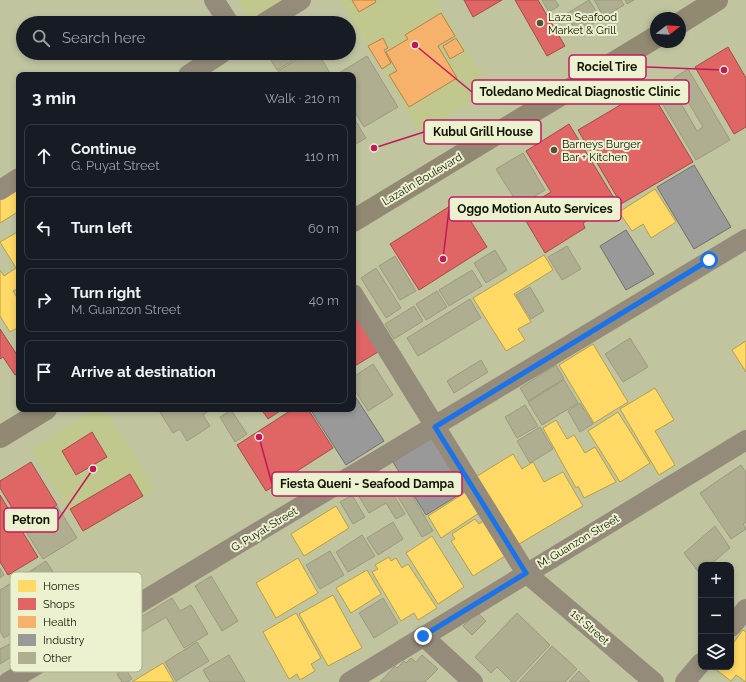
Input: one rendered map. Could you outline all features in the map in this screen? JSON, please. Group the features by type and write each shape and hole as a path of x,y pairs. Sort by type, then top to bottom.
{"main road":[{"path":"686,19 717,0"},
{"name":"Lazatin Boulevard","path":"356,219 650,41"},
{"path":"0,437 41,412"}],"street":[{"path":"214,0 224,16"},
{"path":"275,16 301,0"},
{"path":"195,72 219,62"},
{"path":"0,190 16,180"},
{"name":"G. Puyat Street","path":"142,602 746,239"},
{"name":"1st Street","path":"356,299 526,573 654,682"},
{"name":"M. Guanzon Street","path":"349,682 746,440"},
{"path":"734,624 746,610"},
{"path":"423,636 473,682"},
{"path":"685,682 698,667"},
{"name":"G. Puyat Street","path":"8,682 25,672"}],"shaded area":[{"path":"238,0 285,0 258,16 246,16"},
{"path":"340,0 436,0 491,90 420,133 356,27 356,16 350,16"},
{"path":"89,412 107,412 155,489 83,534 30,449"}],"building: Homes":[{"path":"16,183 16,213 0,223 0,193"},
{"path":"655,189 676,222 651,238 643,224 632,231 619,212"},
{"path":"16,233 16,268 0,242"},
{"path":"544,255 553,270 514,294 531,322 518,329 525,340 506,351 473,298"},
{"path":"16,268 16,290 13,291 16,296 16,329 10,332 0,316 0,270 4,276"},
{"path":"746,341 746,372 732,350"},
{"path":"593,344 628,402 594,423 559,365"},
{"path":"655,388 674,420 655,431 675,465 659,475 620,409"},
{"path":"618,412 650,463 620,482 588,431"},
{"path":"556,420 567,439 574,435 585,453 595,447 616,482 584,498 578,486 576,488 543,428"},
{"path":"513,454 522,469 533,462 544,482 563,472 583,506 514,547 474,478"},
{"path":"466,492 479,513 441,538 428,516"},
{"path":"336,506 349,528 304,556 291,534"},
{"path":"475,519 479,524 483,521 505,556 473,576 451,541 455,539 452,534"},
{"path":"432,536 464,587 438,604 406,553"},
{"path":"389,557 391,561 396,558 402,568 408,564 437,608 418,620 414,613 401,621 372,572 378,569 375,565"},
{"path":"298,558 318,593 276,618 256,583"},
{"path":"367,570 381,594 351,613 336,588"},
{"path":"333,595 362,648 328,666 299,614"},
{"path":"296,613 321,658 311,664 315,671 300,680 297,674 289,679 263,632"},
{"path":"743,630 746,632 746,682 736,675 731,681 717,670 734,670 734,642"},
{"path":"163,663 174,682 132,682"}],"building: Shops":[{"path":"464,0 502,0 473,17"},
{"name":"Laza Seafood Market & Grill","path":"515,0 538,0 565,46 547,56"},
{"path":"728,47 746,78 746,127 734,134 695,67"},
{"path":"649,88 693,162 621,204 578,130"},
{"path":"569,124 617,203 583,223 585,228 545,253 520,211 551,192 526,151"},
{"path":"458,201 487,247 419,290 390,244"},
{"path":"356,306 383,349 356,365"},
{"path":"0,329 16,353 16,374 3,357 0,359"},
{"path":"263,412 278,412 268,419"},
{"path":"288,412 310,412 333,448 266,491 237,445"},
{"path":"92,432 107,457 76,475 62,451"},
{"path":"31,462 57,505 23,526 0,488 0,481"},
{"path":"130,474 143,496 83,531 70,509"},
{"path":"0,495 38,557 13,572 10,572 8,575 0,562"}],"building: Health":[{"path":"352,0 375,0 376,2 359,12"},
{"path":"441,13 455,36 438,46 457,78 409,107 389,75 397,71 386,52 408,39 405,35"},
{"path":"383,38 388,48 384,50 391,63 382,69 368,46"},
{"path":"456,38 464,51 450,59 443,46"}],"building: Industry":[{"path":"694,165 731,227 694,249 657,187"},
{"path":"626,230 654,274 626,290 600,246"},
{"path":"356,398 384,441 346,465 312,412 356,412"},
{"path":"431,437 465,491 426,515 393,462"}],"building: Other":[{"path":"542,0 555,0 559,6 549,12"},
{"path":"589,0 601,19 577,33 566,14"},
{"path":"594,0 621,0 624,5 604,17"},
{"path":"625,0 634,0 627,4"},
{"path":"367,56 398,107 364,127 356,114 356,72 341,72"},
{"path":"271,60 293,60 277,70"},
{"path":"296,60 322,60 329,72 278,72"},
{"path":"688,69 730,140 696,160 654,90 668,81 697,131 703,127 674,78"},
{"path":"356,122 366,138 356,144"},
{"path":"523,153 545,190 519,206 496,169"},
{"path":"567,246 581,269 562,280 548,257"},
{"path":"495,250 507,270 486,283 474,263"},
{"path":"395,256 416,291 400,300 379,266"},
{"path":"376,268 401,308 386,318 361,278"},
{"path":"472,270 482,286 449,306 439,290"},
{"path":"530,287 544,311 531,319 516,295"},
{"path":"437,291 447,307 426,320 416,304"},
{"path":"470,299 481,318 418,356 407,338"},
{"path":"414,306 423,321 394,339 385,324"},
{"path":"630,338 648,367 623,382 605,354"},
{"path":"481,360 488,372 454,393 447,381"},
{"path":"373,364 393,395 368,411 356,392 356,375"},
{"path":"556,365 564,379 528,401 520,388"},
{"path":"564,380 578,403 542,425 528,402"},
{"path":"580,403 593,424 580,432 568,411"},
{"path":"525,405 538,426 517,438 505,417"},
{"path":"160,412 207,412 203,415 210,426 187,441 180,429 173,433"},
{"path":"228,412 232,412 247,434 235,442 220,417"},
{"path":"540,427 553,449 530,463 517,441"},
{"path":"741,465 746,472 746,522 743,524 746,529 731,539 700,493"},
{"path":"381,474 405,514 396,519 386,503 369,513 355,490"},
{"path":"405,483 433,531 422,537 394,490"},
{"path":"352,495 365,517 353,524 340,502"},
{"path":"57,506 77,538 43,559 23,527"},
{"path":"393,522 403,539 378,555 367,538"},
{"path":"715,526 730,548 714,562 698,562 698,571 684,553"},
{"path":"362,535 375,556 348,572 336,552"},
{"path":"330,551 344,575 320,589 306,565"},
{"path":"46,561 53,572 29,572"},
{"path":"0,568 4,575 0,578"},
{"path":"211,576 238,621 222,631 195,586"},
{"path":"10,584 10,634 4,638 0,631 0,590"},
{"path":"172,598 180,611 191,605 208,634 184,648 166,617 142,632 142,616"},
{"path":"383,598 398,623 374,638 359,613"},
{"path":"477,612 486,621 472,635 463,626"},
{"path":"517,613 550,645 515,682 512,682 497,667 491,673 475,657"},
{"path":"197,642 209,661 176,681 165,662"},
{"path":"10,644 10,658 0,664 0,649"},
{"path":"552,646 577,669 565,682 519,682"},
{"path":"229,655 245,682 210,682 203,670"},
{"path":"422,655 438,669 425,682 380,682 395,666 397,668 404,661 406,663 411,658 416,662"},
{"path":"579,671 590,682 569,682"},
{"path":"120,672 128,672 132,679 127,682 122,682 117,674"}],"place":[{"name":"Laza Seafood Market & Grill","path":"540,23"},
{"name":"Toledano Medical Diagnostic Clinic","path":"415,45"},
{"name":"Rociel Tire","path":"724,70"},
{"name":"Kubul Grill House","path":"374,148"},
{"name":"Barneys Burger Bar + Kitchen","path":"554,150"},
{"name":"Oggo Motion Auto Services","path":"443,259"},
{"name":"Fiesta Queni - Seafood Dampa","path":"259,437"},
{"name":"Petron","path":"93,469"}],"route":[{"path":"423,636 526,573 435,427 709,260"}]}
